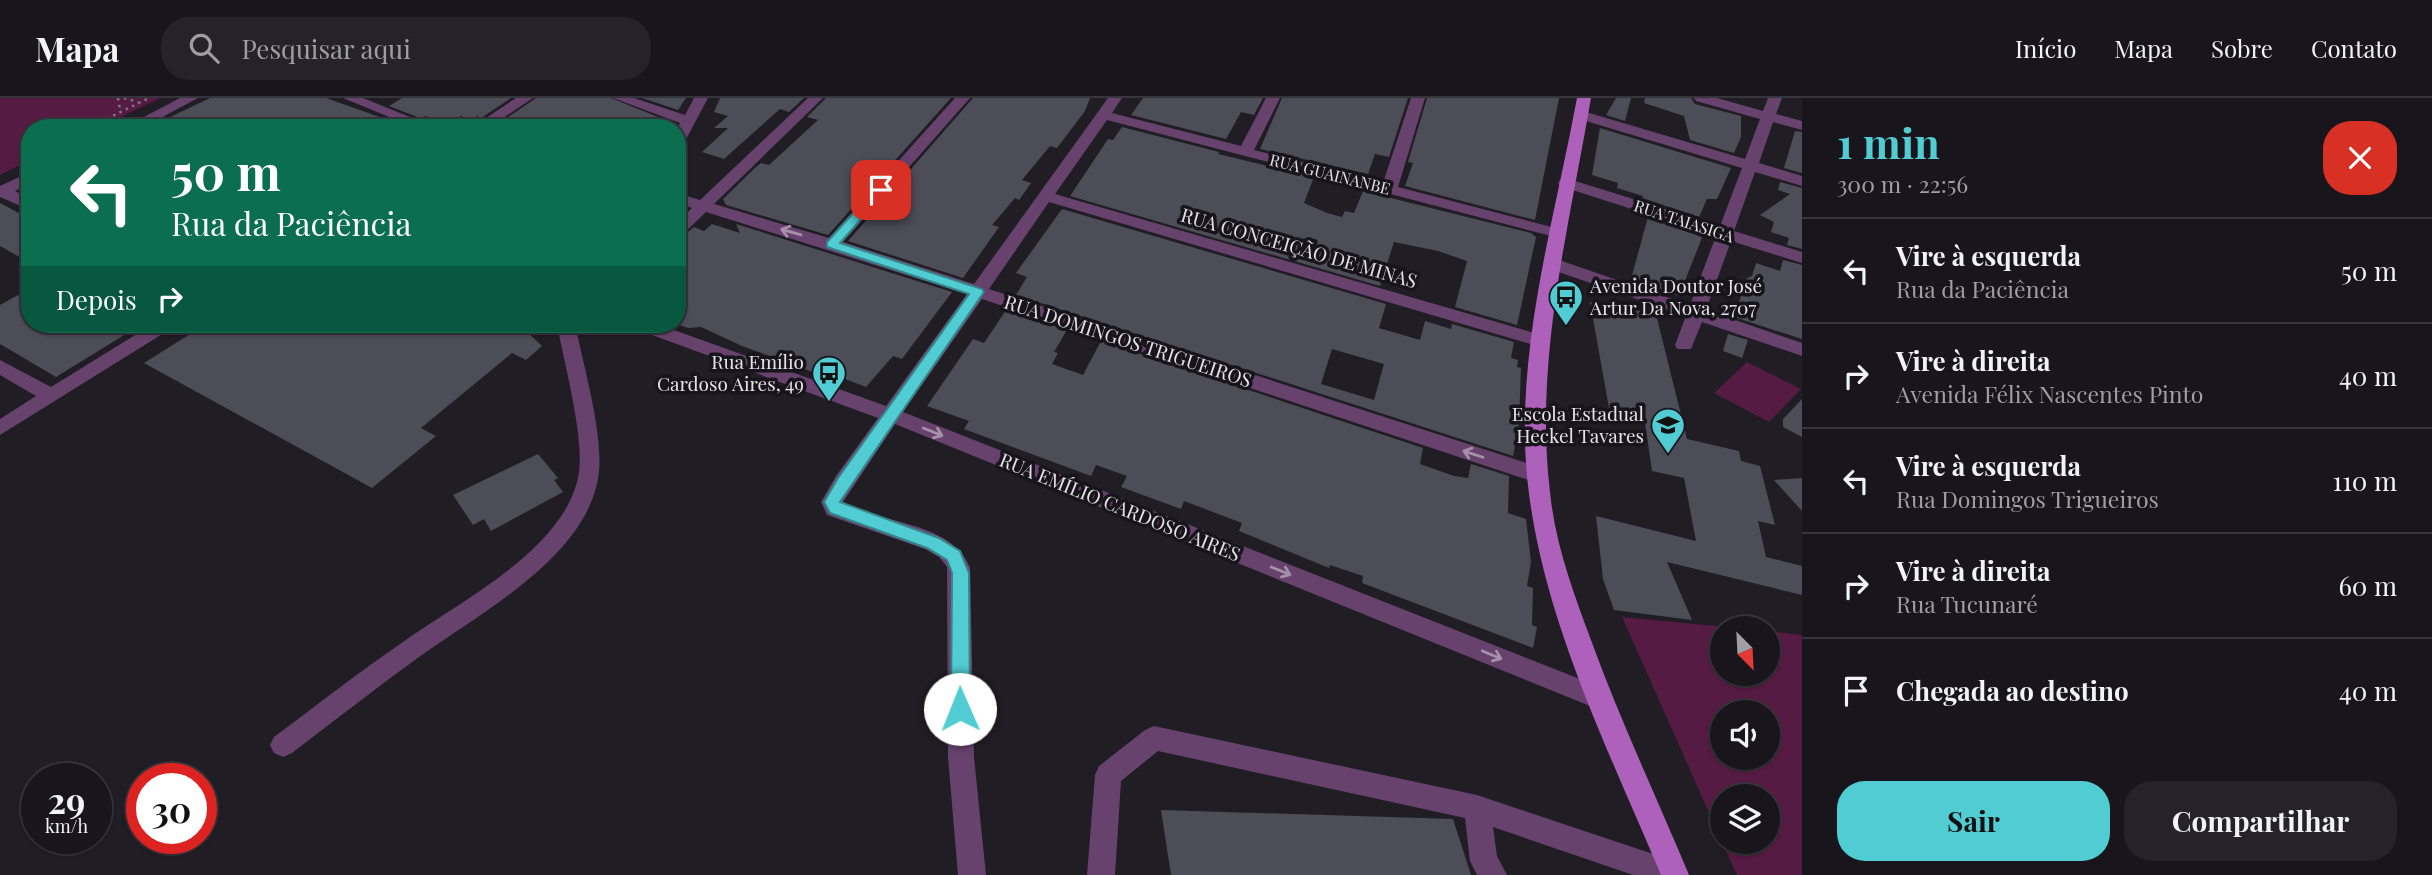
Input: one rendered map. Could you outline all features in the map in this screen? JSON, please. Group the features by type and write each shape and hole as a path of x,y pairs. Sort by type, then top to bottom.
{"main road":[{"path":"1582,106 1557,233 1541,341 1538,475 1546,536 1558,582 1599,698 1675,875"}],"street":[{"path":"147,119 191,98"},
{"path":"350,98 406,119"},
{"path":"492,119 526,98"},
{"path":"620,98 682,119"},
{"path":"686,125 701,98"},
{"path":"686,222 816,98"},
{"path":"832,244 963,98"},
{"path":"972,875 961,757 958,564 948,550 933,543 835,509 833,499 1115,98"},
{"path":"1245,153 1273,98"},
{"path":"1389,189 1418,98"},
{"path":"1701,98 1802,126"},
{"path":"1684,345 1775,98"},
{"path":"1582,106 1802,181"},
{"name":"RUA GUAINANBE","path":"1102,116 1557,233"},
{"path":"1,191 21,181"},
{"name":"RUA TAIASIGA","path":"1566,183 1802,258"},
{"path":"1,191 21,201"},
{"name":"RUA CONCEIÇÃO DE MINAS","path":"1045,196 1541,341"},
{"name":"RUA DOMINGOS TRIGUEIROS","path":"686,201 832,244 1538,475"},
{"path":"1553,264 1698,312 1802,351"},
{"path":"0,428 152,333"},
{"path":"283,745 410,650 527,568 558,536 580,504 590,473 590,451 568,333"},
{"name":"RUA EMÍLIO CARDOSO AIRES","path":"664,333 891,415 1599,698"},
{"path":"0,366 51,396"},
{"path":"1101,875 1108,775 1154,738 1477,808 1675,875"},
{"path":"1477,808 1484,861 1493,875"}],"path":[{"path":"118,98 120,111 130,119"},
{"path":"105,119 149,98"}],"shaded area":[{"path":"0,98 161,98 116,119 21,119 21,164 0,175"},
{"path":"1747,362 1801,389 1769,422 1714,393"},
{"path":"1622,617 1710,625 1710,686 1780,686 1780,632 1802,635 1802,875 1737,875 1727,854 1780,854 1780,784 1710,784 1710,815"}],"building":[{"path":"210,98 326,98 385,119 166,119"},
{"path":"402,98 511,98 481,118 477,116 473,119 461,116 455,119 426,116 420,118 389,106"},
{"path":"536,98 611,98 663,119 505,119"},
{"path":"642,98 686,98 678,110"},
{"path":"720,98 804,98 789,112 780,109 724,159 702,152 728,128 714,128 728,116 714,112"},
{"path":"826,98 951,98 828,235 726,205 723,199 755,168 761,163 769,165 818,120 807,117"},
{"path":"973,98 1090,98 1085,111 1057,148 1050,146 1022,180 1031,183 1019,200 1015,198 992,225 999,227 963,278 848,241"},
{"path":"1143,98 1263,98 1254,115 1241,112 1226,139 1131,115"},
{"path":"1282,98 1408,98 1389,157 1375,154 1368,174 1260,149"},
{"path":"1427,98 1559,98 1535,220 1405,186 1413,163 1408,162"},
{"path":"1616,98 1631,98 1625,121 1606,115"},
{"path":"1645,98 1691,98 1695,104 1741,116 1741,137 1734,153 1690,140 1684,116 1644,103"},
{"path":"1122,127 1314,177 1304,203 1342,217 1345,211 1354,213 1363,191 1531,233 1536,237 1517,325 1455,307 1467,261 1438,251 1394,242 1380,286 1070,196 1108,139 1113,140"},
{"path":"1600,128 1731,168 1717,199 1707,199 1699,217 1642,198 1643,196 1617,188 1618,183 1592,175"},
{"path":"1795,131 1802,132 1802,173 1784,168"},
{"path":"1780,182 1802,188 1802,249 1787,245 1789,238 1771,232 1774,222 1760,215 1790,194 1778,190"},
{"path":"0,203 21,214 21,258 0,246"},
{"path":"1062,209 1386,304 1379,328 1420,340 1425,321 1451,329 1452,324 1514,342 1511,358 1518,360 1517,367 1521,368 1519,424 1513,456 1016,295 1027,277 1016,273","holes":["1332,349 1384,364 1374,400 1321,384"]},
{"path":"1648,217 1703,235 1679,296 1631,279"},
{"path":"712,224 740,233 736,224 952,292 902,359 893,356 866,387 840,377 837,381 742,346 701,327 686,327 686,234 694,227 704,231"},
{"path":"1783,260 1802,265 1802,339 1734,317 1747,278 1752,276 1756,263 1780,271"},
{"path":"18,295 21,297 21,333 127,333 56,377 0,344 0,305"},
{"path":"1590,302 1656,314 1687,439 1739,451 1741,461 1760,466 1775,525 1758,521 1766,557 1802,566 1802,595 1667,562 1692,620 1614,610 1603,579 1596,516 1696,541 1684,478 1652,471 1644,415 1609,408"},
{"path":"1006,310 1067,330 1054,352 1058,353 1052,364 1083,375 1101,341 1423,448 1420,464 1454,476 1468,478 1471,464 1509,476 1508,513 1526,519 1531,562 1527,586 1533,588 1532,625 1537,627 1533,648 1362,583 1363,576 1330,565 1329,568 1239,531 1242,523 1184,501 1181,509 1121,487 1127,476 1096,465 1091,476 964,429 969,421 927,406 973,339 984,343"},
{"path":"192,333 528,333 542,346 526,360 512,353 421,428 436,436 372,488 144,363"},
{"path":"1728,334 1748,340 1742,358 1723,351"},
{"path":"1802,399 1802,437 1783,427 1783,419"},
{"path":"538,454 558,478 554,480 563,492 491,531 484,519 473,525 453,495"},
{"path":"1802,478 1802,511 1774,480"},
{"path":"1161,810 1453,819 1471,875 1171,875"}],"place":[{"name":"Avenida Doutor José Artur Da Nova, 2707","path":"1566,327"},
{"name":"Rua Emílio Cardoso Aires, 49","path":"829,403"},
{"name":"Escola Estadual Heckel Tavares","path":"1668,455"}],"route":[{"path":"881,190 832,244 977,292 843,482 832,502 835,509 933,543 954,556 960,573 960,709"}]}
